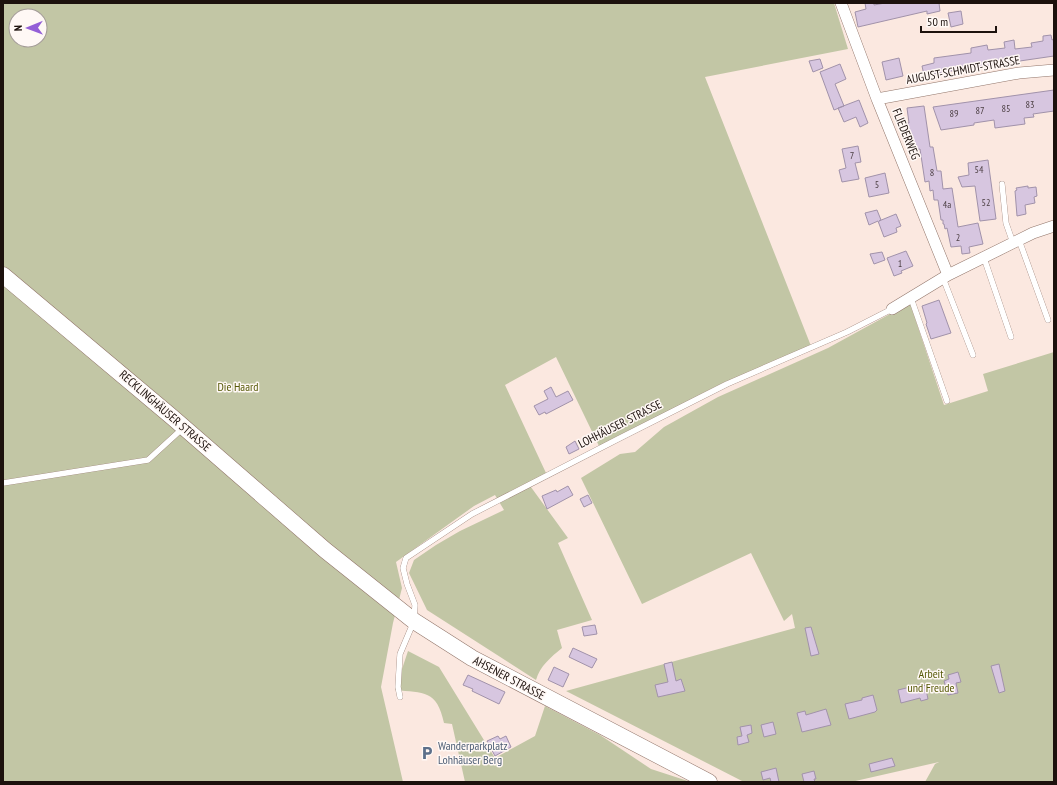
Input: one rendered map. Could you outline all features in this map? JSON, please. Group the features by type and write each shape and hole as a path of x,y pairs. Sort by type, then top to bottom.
{"main road":[{"name":"RECKLINGHÄUSER STRASSE","path":"3,275 184,427 325,550"},
{"name":"AHSENER STRASSE","path":"325,550 414,621 472,658 709,782"}],"street":[{"name":"FLIEDERWEG","path":"841,3 946,276"},
{"name":"AUGUST-SCHMIDT-STRASSE","path":"877,99 1019,73 1054,70"},
{"name":"LOHHÄUSER STRASSE","path":"892,309 946,276 1033,233 1054,226"}],"lane":[{"path":"1002,184 1006,223 1016,241 1048,320"},
{"path":"984,258 1011,337"},
{"path":"946,276 973,355"},
{"path":"911,298 947,401"},
{"name":"LOHHÄUSER STRASSE","path":"414,621 415,605 407,584 404,568 406,558 466,518 727,384 848,332 892,309"},
{"path":"3,482 148,460 184,427"},
{"path":"400,697 398,687 400,654 414,621"}],"green space":[{"name":"Die Haard","path":"3,3 834,3 848,49 705,77 811,346 725,382 599,446 556,357 505,385 546,473 528,483 568,538 558,543 592,620 557,630 562,648 543,666 536,680 427,610 409,573 414,560 460,531 504,510 495,495 474,506 396,562 402,588 393,623 381,687 403,782 3,782"},
{"name":"Arbeit und Freude","path":"910,303 944,405 988,391 983,374 1054,352 1054,782 925,782 935,764 939,762 851,782 744,782 566,691 795,628 792,614 784,621 751,553 642,604 581,478 620,454 635,452 664,427 718,397 828,348"},
{"path":"408,651 439,667 495,758 535,736 545,706 600,735 651,769 691,782 465,782 452,724 444,723 437,704 428,695 395,690"}],"building":[{"path":"865,3 874,3 874,5 885,3 939,3 940,11 927,14 927,11 858,27 855,12 866,9"},
{"path":"961,11 963,24 951,27 948,13"},
{"path":"1051,35 1052,40 1054,39 1054,56 924,75 922,66 934,63 934,58 971,53 971,48 987,45 988,50 1005,48 1004,42 1014,40 1015,49 1032,47 1031,43 1043,41 1043,36"},
{"path":"899,58 903,76 886,80 882,62"},
{"path":"820,59 823,68 813,72 809,61"},
{"path":"840,64 846,79 835,84 844,106 834,110 820,72"},
{"path":"1054,90 1054,111 1033,114 1034,117 1024,118 1025,124 995,128 994,120 974,123 974,125 941,130 933,107"},
{"path":"859,100 868,123 860,127 856,117 844,122 838,108"},
{"path":"924,106 930,147 933,147 937,171 941,171 943,189 952,188 958,227 978,223 983,244 969,247 970,253 962,254 961,246 951,247 947,228 945,229 943,220 941,220 938,200 934,200 933,190 930,191 929,181 925,182 920,149 913,150 907,123 909,123 907,108"},
{"path":"858,146 861,162 855,163 859,179 842,182 839,170 846,168 842,149"},
{"path":"988,160 996,219 980,221 975,186 962,187 958,177 969,175 968,163"},
{"path":"885,173 889,193 869,197 865,178"},
{"path":"1028,186 1028,188 1036,187 1037,196 1034,197 1035,203 1025,205 1026,214 1017,216 1016,188"},
{"path":"877,210 881,220 879,221 896,214 901,226 896,228 897,232 884,237 878,221 869,225 865,213"},
{"path":"906,251 913,266 894,276 887,258"},
{"path":"882,252 885,260 874,264 870,254"},
{"path":"939,300 951,333 931,339 922,306"},
{"path":"551,387 556,397 568,391 573,400 546,414 545,412 539,415 534,406 548,399 544,391"},
{"path":"575,441 579,449 569,454 566,447"},
{"path":"568,486 573,495 547,509 542,496 556,490 557,492"},
{"path":"588,495 592,503 584,507 580,499"},
{"path":"595,625 597,634 584,636 582,627"},
{"path":"811,627 819,654 811,656 805,628"},
{"path":"573,648 597,659 592,668 569,657"},
{"path":"672,662 676,681 681,679 685,691 658,697 655,685 668,682 664,664"},
{"path":"999,664 1005,691 999,693 991,666"},
{"path":"554,667 569,674 563,687 548,680"},
{"path":"958,672 961,682 956,683 958,693 948,695 944,681 949,679 948,675"},
{"path":"468,675 505,692 499,704 463,685"},
{"path":"923,684 924,686 925,685 928,699 921,701 920,698 901,703 898,690"},
{"path":"873,695 877,710 875,712 849,719 845,704 862,700 862,698"},
{"path":"826,709 831,725 802,732 797,713 805,711 806,715"},
{"path":"773,722 776,734 764,737 761,725"},
{"path":"751,725 752,733 747,735 749,742 738,745 737,737 742,736 740,727"},
{"path":"498,736 500,739 506,736 511,747 495,756 487,741"},
{"path":"892,758 895,766 871,772 869,764"},
{"path":"776,768 779,782 771,782 770,778 763,780 761,772"},
{"path":"814,771 816,779 814,779 815,782 804,782 802,774"}],"place":[{"name":"Wanderparkplatz Lohhäuser Berg","path":"427,753"}]}
